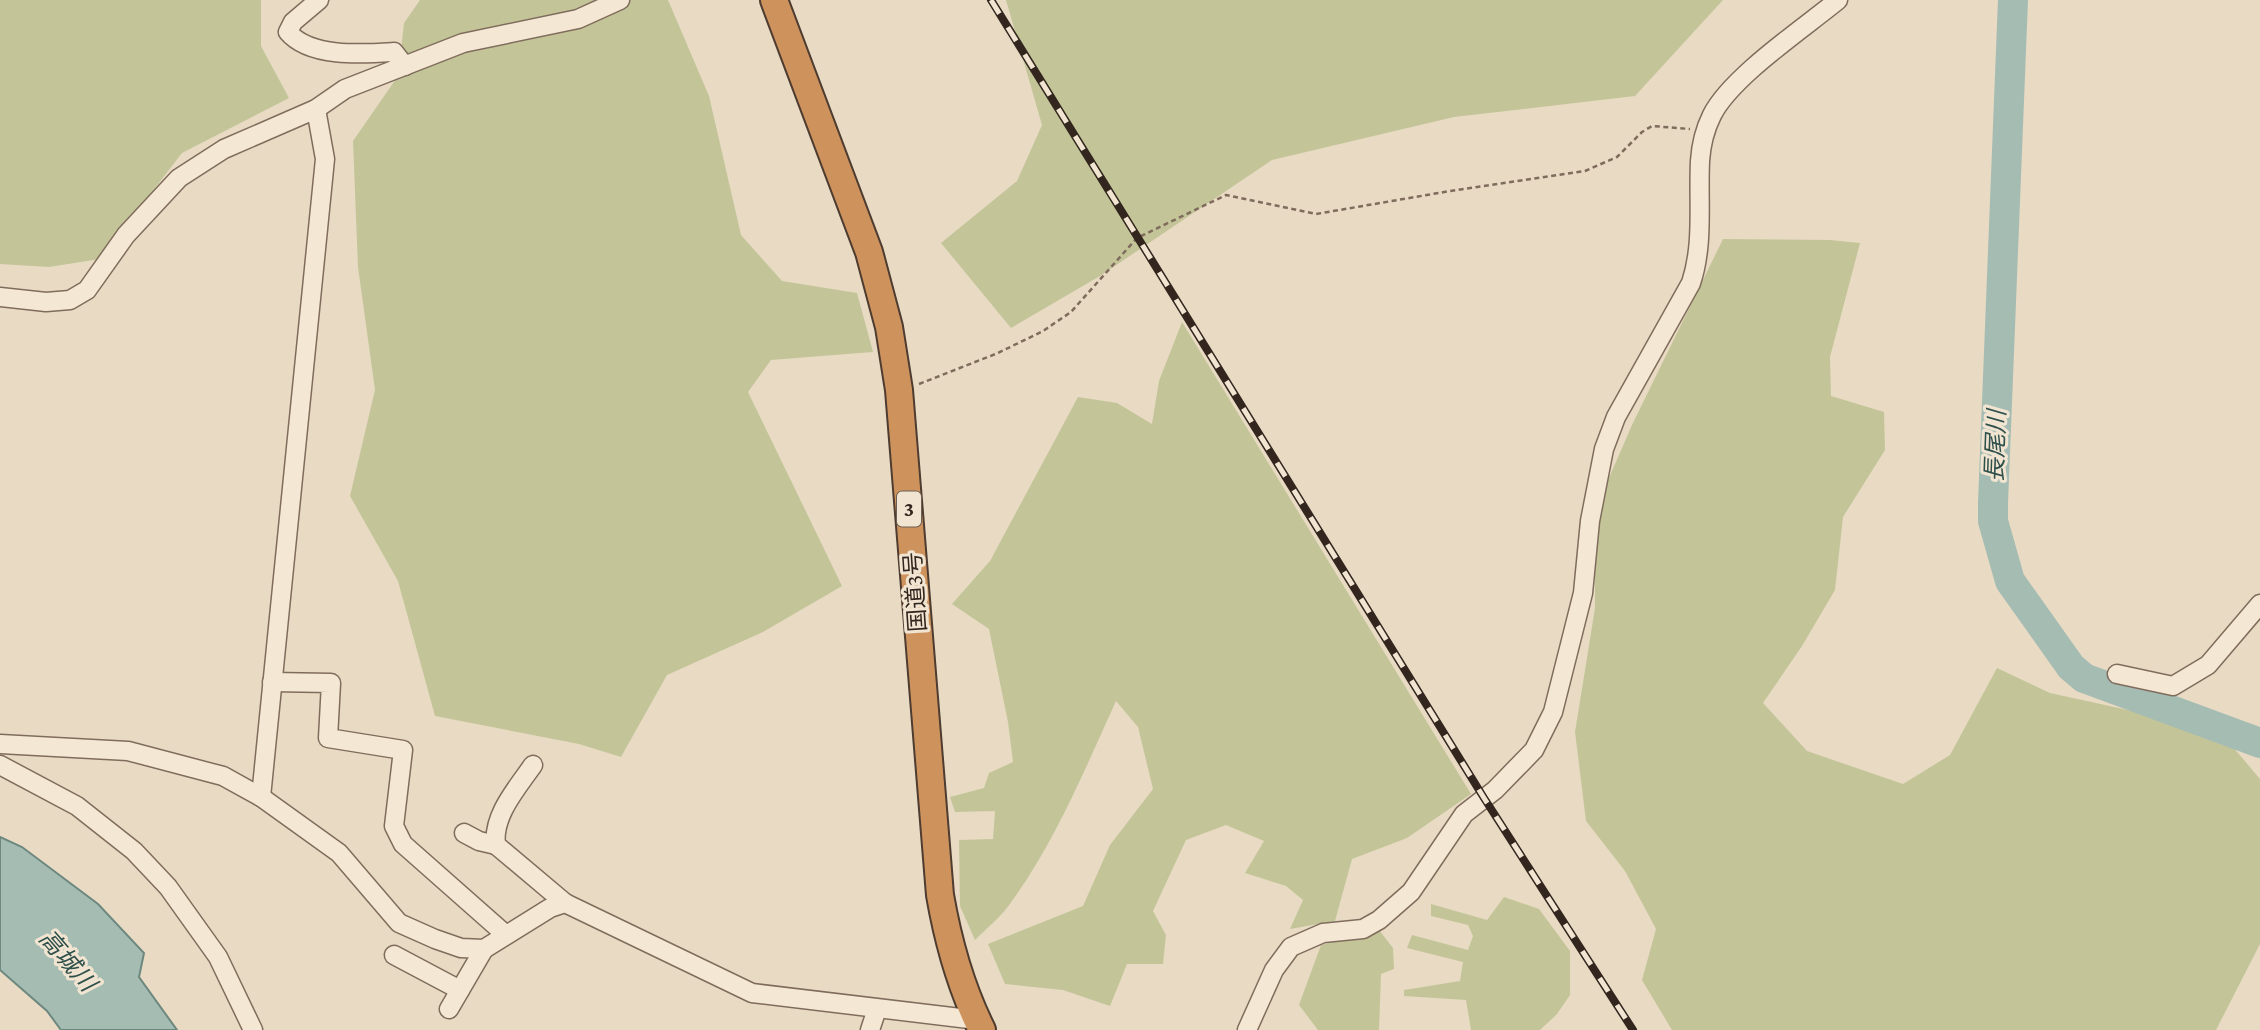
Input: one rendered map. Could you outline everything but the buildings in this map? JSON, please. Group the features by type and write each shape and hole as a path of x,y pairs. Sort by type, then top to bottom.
{"highway":[{"name":"国道3号","path":"774,0 869,252 889,327 899,390 937,873 946,929 957,969 979,1025"}],"street":[{"path":"319,0 293,22 288,32 297,43 350,54 394,52 405,66"},
{"path":"0,297 46,302 69,300 87,290 126,235 179,178 224,149 316,109 345,89 463,43 578,19 620,0"},
{"path":"1247,1030 1275,970 1291,947 1323,933 1363,929 1386,915 1411,892 1464,814 1494,790 1534,750 1545,732 1561,686 1583,593 1590,521 1604,449 1616,417 1691,283 1698,263 1700,160 1705,131 1713,114 1736,84 1838,0"},
{"path":"261,797 325,159 316,109"},
{"path":"2117,674 2173,686 2208,665 2260,604"},
{"path":"272,682 331,683 328,738 403,750 394,825 403,844 506,935"},
{"path":"0,744 128,751 223,776 261,797 339,853 399,923 461,948 484,949"},
{"path":"0,765 77,806 134,851 160,878 218,957 253,1030"},
{"path":"496,845 494,831 508,802 533,765"},
{"path":"464,833 479,841 496,845 565,903 752,993 979,1025"},
{"path":"450,1009 484,949 550,908 565,903"},
{"path":"394,955 460,990"},
{"path":"870,1030 877,1009"}],"path":[{"path":"899,390 998,353 1043,331 1071,312 1137,238 1226,195 1316,214 1585,171 1618,157 1642,132 1652,126 1705,131"}],"green space":[{"path":"0,0 261,0 261,46 289,98 182,153 100,259 49,267 0,264"},
{"path":"420,0 668,0 709,96 741,235 782,281 857,293 873,352 771,360 748,392 842,586 763,632 667,675 621,757 579,744 435,716 398,581 350,496 375,390 358,267 353,141 398,76 404,23"},
{"path":"1006,0 1723,0 1635,96 1454,117 1272,160 1100,276 1011,328 941,243 1017,181 1042,125"},
{"path":"1723,239 1830,240 1860,243 1830,357 1831,396 1884,412 1885,450 1843,517 1835,590 1802,646 1763,703 1807,751 1903,784 1950,755 1997,668 2050,693 2151,715 2232,746 2260,779 2260,944 2216,1030 1672,1030 1642,980 1656,929 1625,871 1586,821 1575,732 1595,608 1595,510 1632,425"},
{"path":"1182,322 1471,794 1407,838 1352,859 1335,921 1290,929 1303,900 1286,886 1245,873 1264,841 1226,825 1186,840 1153,911 1166,935 1163,964 1127,964 1110,1006 1063,990 1005,984 988,944 1083,906 1110,845 1153,789 1138,727 1116,701 1069,804 1028,878 999,917 975,940 960,906 959,840 993,839 995,811 955,812 950,797 984,788 989,773 1013,762 1008,722 989,629 952,604 990,561 1078,397 1117,403 1152,424 1159,381"},
{"path":"1504,897 1539,909 1570,951 1570,995 1557,1014 1540,1030 1471,1030 1466,1000 1404,996 1404,990 1460,981 1463,962 1407,948 1412,935 1468,950 1473,936 1468,925 1431,916 1431,904 1487,920"},
{"path":"1379,930 1393,948 1394,969 1381,974 1379,1030 1318,1030 1299,1005 1321,945"}],"water":[{"name":"高城川","path":"0,837 22,847 98,904 144,953 139,977 177,1030 61,1030 47,1011 0,970"}],"waterway":[{"name":"長尾川","path":"2013,0 1993,503 1993,521 2010,581 2071,667 2084,678 2260,743"}],"railway":[{"path":"991,0 1484,798 1633,1030"}]}
